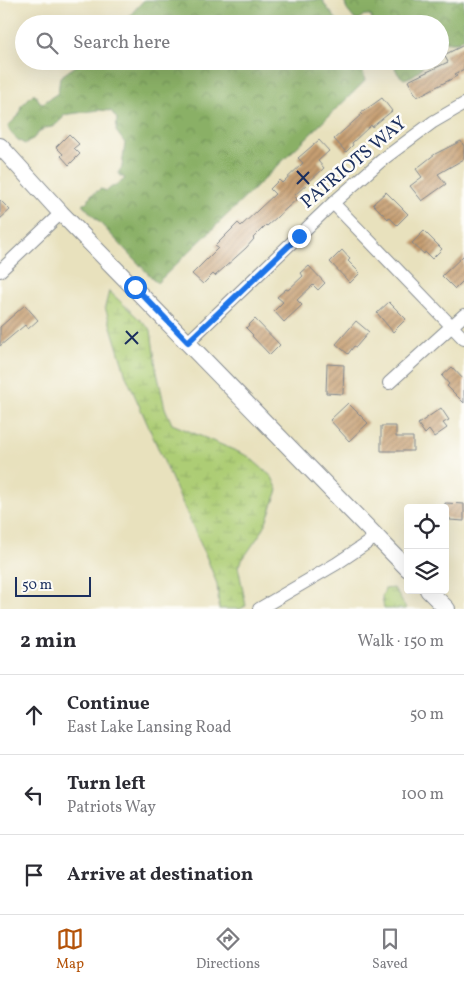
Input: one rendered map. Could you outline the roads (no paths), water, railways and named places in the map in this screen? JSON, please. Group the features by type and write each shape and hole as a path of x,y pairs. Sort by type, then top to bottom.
{"main road":[{"path":"0,146 61,213 404,565"},
{"path":"432,594 447,609"}],"street":[{"name":"PATRIOTS WAY","path":"188,342 333,203 382,160 416,133 464,104"},
{"path":"333,203 464,339"},
{"path":"0,271 61,213"},
{"path":"389,383 464,315"},
{"path":"259,609 336,564 376,537"}]}
